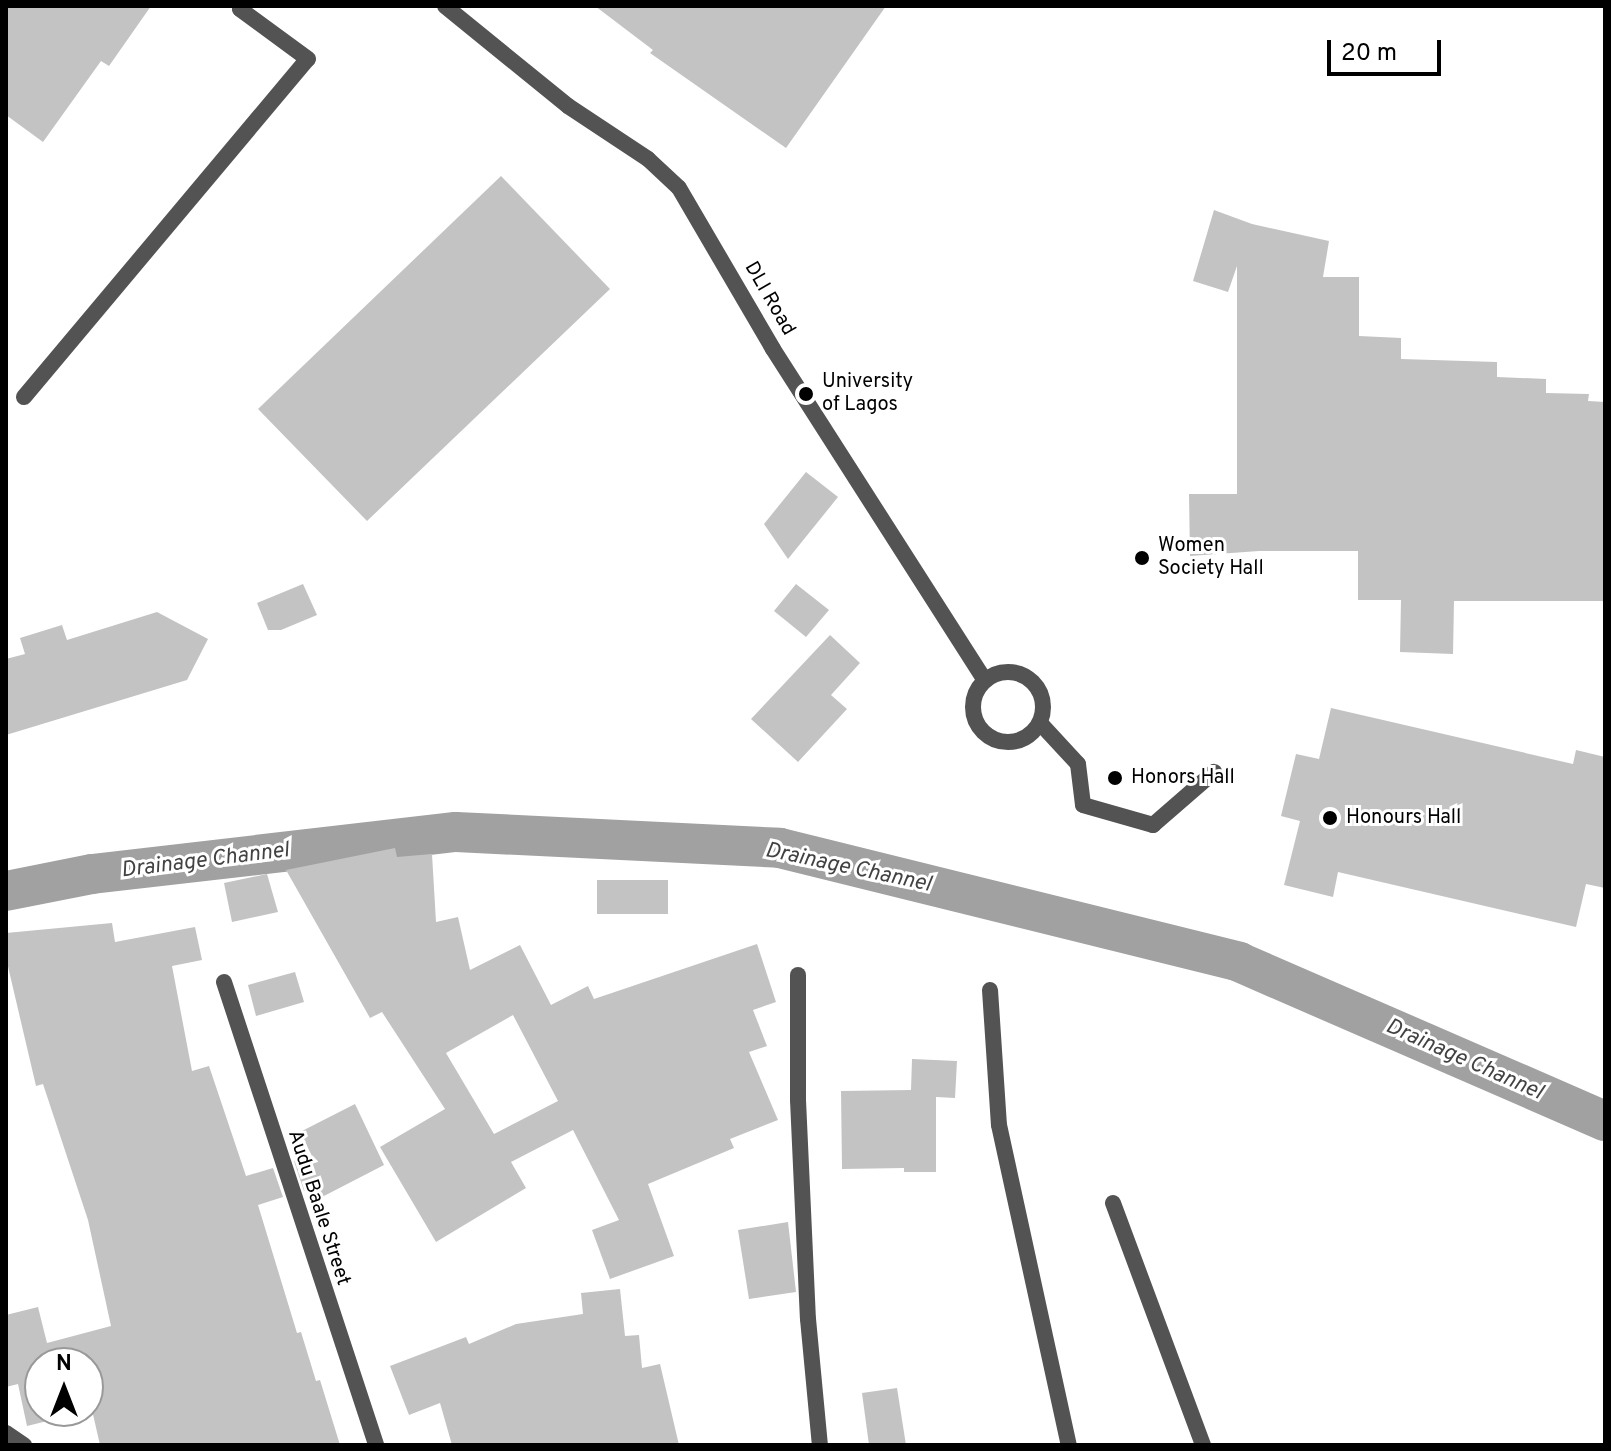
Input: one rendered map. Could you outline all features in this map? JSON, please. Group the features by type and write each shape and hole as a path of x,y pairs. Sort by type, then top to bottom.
{"street":[{"path":"24,397 308,59 240,9 241,6"},
{"name":"DLI Road","path":"445,6 568,106 648,159 679,188 773,349 985,680"},
{"path":"1007,672 1030,679 1043,699 1040,723 1022,739 1011,742 989,737 975,721 972,710 977,689 985,680 1007,672"},
{"path":"1040,723 1078,764 1083,805 1153,825 1214,772"},
{"path":"798,975 798,1100 805,1272 820,1445"},
{"name":"Audu Baale Street","path":"224,982 376,1445"},
{"path":"990,990 999,1125 1069,1445"},
{"path":"1113,1203 1203,1445"},
{"path":"6,1433 24,1445"}],"building":[{"path":"6,6 151,6 109,66 101,61 43,142 6,115"},
{"path":"595,6 886,6 786,148 650,53 653,50"},
{"path":"501,176 610,289 367,521 258,409"},
{"path":"1214,210 1252,224 1329,241 1323,277 1359,277 1359,336 1401,338 1401,359 1497,362 1497,377 1546,379 1546,393 1589,394 1588,401 1605,402 1605,601 1454,601 1453,654 1400,652 1401,600 1358,600 1358,551 1259,551 1190,556 1189,494 1237,494 1237,266 1228,292 1193,281"},
{"path":"806,472 838,497 788,559 764,524"},
{"path":"303,584 317,615 281,630 268,630 257,603"},
{"path":"796,584 829,610 806,637 774,611"},
{"path":"157,612 208,639 187,680 6,735 6,659 25,654 20,638 62,625 67,640"},
{"path":"830,635 860,663 831,695 847,709 798,762 751,719"},
{"name":"Honours Hall","path":"1331,708 1573,764 1576,750 1605,757 1605,888 1586,884 1576,927 1338,872 1333,897 1284,885 1300,821 1281,816 1296,754 1319,759"},
{"path":"395,848 397,857 432,854 436,922 458,917 470,970 520,945 551,1005 588,986 594,999 757,944 776,1002 753,1010 767,1046 749,1052 778,1120 730,1139 734,1148 648,1184 674,1256 610,1279 592,1230 619,1220 573,1130 511,1162 526,1188 436,1242 380,1147 445,1109 382,1012 370,1018 286,870","holes":["513,1015 558,1101 494,1134 446,1053"]},
{"path":"267,874 278,912 232,922 224,883"},
{"path":"597,880 668,880 668,914 597,914"},
{"path":"112,923 115,942 195,927 202,960 172,966 192,1071 209,1066 246,1176 273,1168 283,1197 258,1205 297,1333 301,1332 316,1381 320,1380 340,1445 100,1445 96,1427 104,1427 104,1347 24,1347 24,1412 18,1384 6,1387 6,1315 38,1307 47,1343 111,1326 88,1220 43,1084 36,1086 6,958 6,933"},
{"path":"295,972 304,1002 256,1016 248,985"},
{"path":"912,1059 957,1061 955,1098 936,1097 936,1172 904,1172 904,1168 842,1169 841,1091 911,1090"},
{"path":"355,1104 384,1165 322,1197 317,1186 304,1191 294,1161 312,1156 300,1132"},
{"path":"788,1222 796,1292 749,1299 738,1230"},
{"path":"620,1289 625,1336 639,1335 642,1368 660,1364 679,1445 452,1445 440,1403 409,1415 390,1366 466,1337 469,1344 516,1324 583,1314 581,1293"},
{"path":"897,1388 906,1445 869,1445 862,1393"}],"waterway":[{"name":"Drainage Channel","path":"6,891 92,874 456,832 780,848 1239,962 1605,1121"}],"place":[{"name":"University of Lagos","path":"806,394"},
{"name":"Women Society Hall","path":"1142,558"},
{"name":"Honors Hall","path":"1115,778"},
{"name":"Honours Hall","path":"1330,818"}]}
